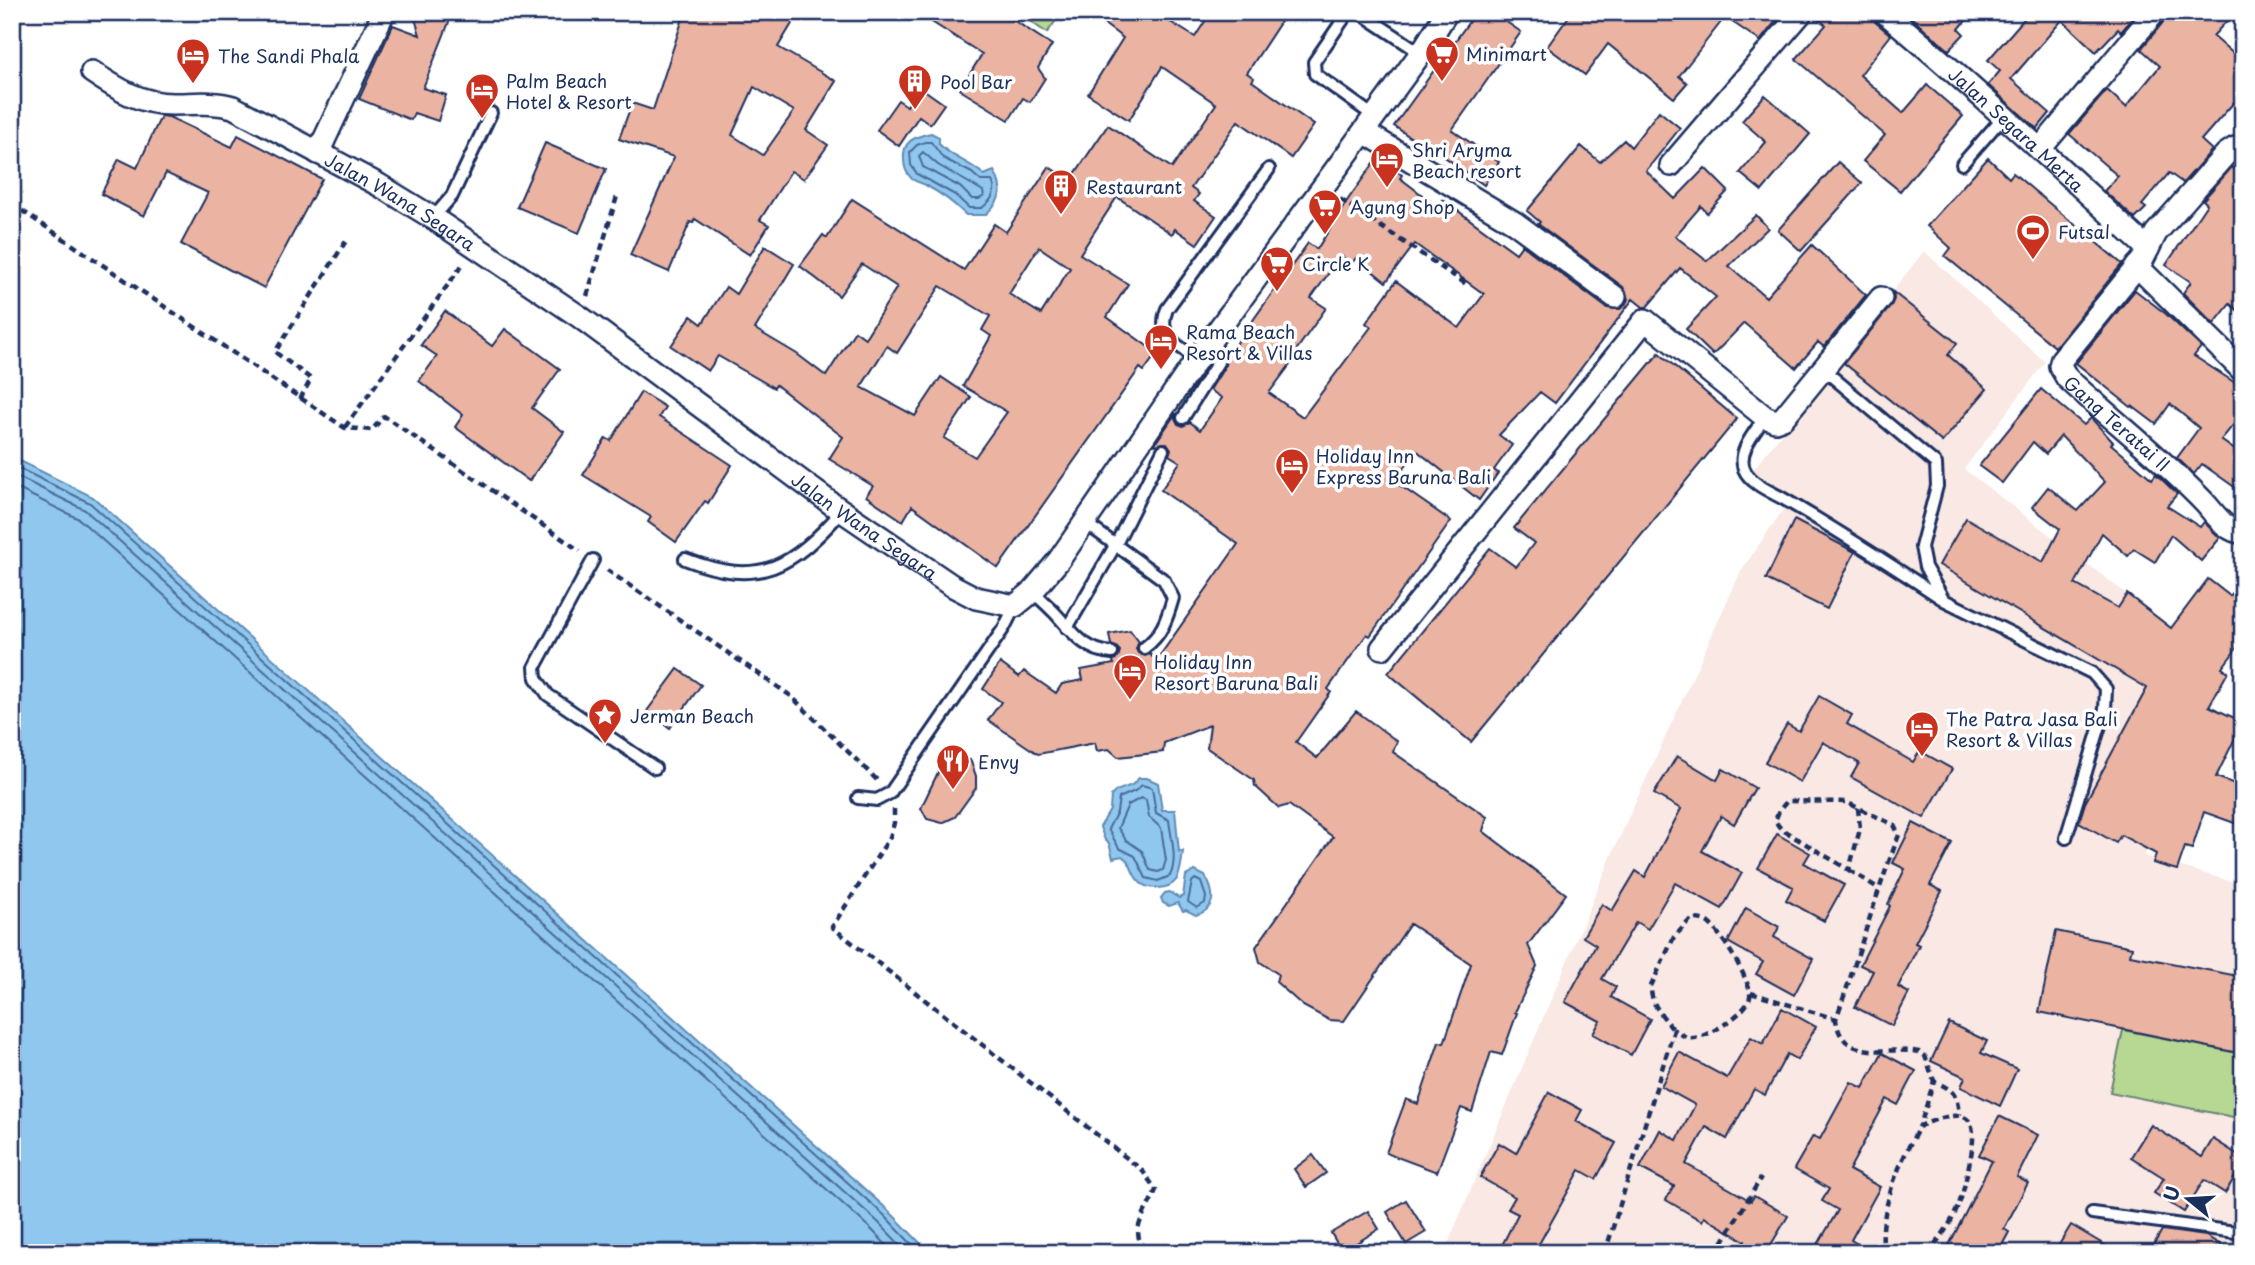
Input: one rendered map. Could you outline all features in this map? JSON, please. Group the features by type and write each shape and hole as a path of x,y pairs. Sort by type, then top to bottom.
{"street":[{"path":"318,153 384,12"},
{"path":"1014,606 1032,592 1059,560 1211,339 1421,52 1447,12"},
{"path":"1671,165 1802,12"},
{"name":"Jalan Segara Merta","path":"1884,12 1962,77 2040,149 2143,258"},
{"path":"2040,149 2155,12"},
{"name":"Jalan Wana Segara","path":"92,72 120,91 145,101 169,105 222,104 233,107 379,185 580,317 842,511 951,585 975,598 1014,606"},
{"path":"1369,124 1515,223 1615,297"},
{"path":"2243,150 2235,148 2226,154 2156,233 2143,258 2243,371"},
{"name":"Gang Teratai II","path":"2143,258 2062,359 2061,369 2077,388 2198,496 2229,528 2243,532"},
{"path":"1382,648 1645,320 1765,416 1775,421 1783,418 1881,298"}],"lane":[{"path":"1369,124 1315,74 1314,62 1347,14 1356,12 1421,52"},
{"path":"433,218 453,196 491,113"},
{"path":"1962,164 2003,117"},
{"path":"1197,359 1166,335 1164,317 1269,169"},
{"path":"1183,418 1218,362 1217,351 1211,339"},
{"path":"1823,369 1936,464 1937,486 1921,547 1925,567 1944,600"},
{"path":"1765,416 1744,454 1743,467 1748,476 1762,487 1843,533 1944,600 2092,673 2106,688 2105,709 2066,838"},
{"path":"1067,628 1116,544 1163,450"},
{"path":"685,559 739,574 762,572 782,564 799,552 842,511"},
{"path":"1084,523 1164,580 1173,598 1165,625 1155,640 1144,648"},
{"path":"593,560 536,667 536,678 548,695 655,768"},
{"path":"1032,592 1076,638 1097,652 1112,653"},
{"path":"858,798 877,800 890,793 1004,628 1014,606"},
{"path":"2092,1213 2243,1233"}],"path":[{"path":"580,317 618,193"},
{"path":"1336,197 1466,284"},
{"path":"12,204 345,428 372,430 384,416 791,696 890,793 894,823 890,837 832,927 1142,1170 1156,1190 1136,1232 1140,1245 1149,1253"},
{"path":"300,399 311,379 275,352 346,242"},
{"path":"345,428 476,247"},
{"path":"1878,888 1781,829 1775,821 1779,811 1787,802 1846,802 1894,825 1898,830 1899,835 1878,888 1836,1019 1841,1039 1856,1047 1868,1050 1913,1051 1925,1056 1934,1081 1920,1126 1895,1173 1887,1212 1884,1253"},
{"path":"1849,870 1860,829 1858,808"},
{"path":"1691,919 1707,922 1716,930 1748,982 1751,993 1742,1012 1702,1036 1693,1038 1674,1030 1654,1006 1651,986 1674,937 1691,919"},
{"path":"1751,993 1836,1019"},
{"path":"1605,1253 1674,1030"},
{"path":"1934,1081 1957,1097 1959,1115"},
{"path":"1920,1126 1942,1117 1959,1115 1968,1119 1974,1132 1961,1201 1949,1226 1927,1253"},
{"path":"1716,1253 1761,1178"}],"shaded area":[{"name":"The Patra Jasa Bali Resort & Villas","path":"1924,251 2045,362 1964,469 2228,672 2144,856 2243,885 2243,1253 1444,1253 1617,843 1741,571 1789,501 1753,470"}],"green space":[{"path":"1017,12 1062,12 1047,33"},
{"path":"2123,1030 2243,1054 2243,1119 2110,1092"}],"water":[{"path":"931,133 939,137 939,144 944,149 984,175 994,171 1000,195 985,215 966,215 943,196 909,175 904,160 907,144 914,138"},
{"path":"12,457 93,497 889,1211 930,1253 12,1253"},
{"path":"1139,778 1158,783 1162,810 1175,810 1179,852 1183,851 1182,862 1177,879 1168,886 1157,888 1141,883 1125,858 1113,858 1109,843 1100,827 1110,810 1111,796 1116,791 1132,785"},
{"path":"1195,871 1205,876 1211,888 1212,899 1208,909 1196,915 1183,911 1178,903 1169,906 1163,903 1161,898 1165,893 1169,892 1179,898 1183,896 1186,876"}],"building":[{"path":"413,12 453,12 423,88 446,95 438,121 414,113 411,120 359,99 393,25 420,35"},
{"path":"685,12 799,12 778,47 836,81 806,130 828,145 804,179 791,171 760,220 769,225 750,255 695,219 693,223 690,222 669,272 630,255 674,157 619,139 632,103 653,110","holes":["754,87 794,111 763,155 732,135"]},
{"path":"916,12 1001,12 1052,45 1038,68 1045,78 1030,102 1023,98 1009,120 960,90 982,54"},
{"path":"1088,12 1154,12 1195,37 1211,12 1287,12 1247,73 1254,78 1252,81 1314,125 1291,158 1238,121 1191,188 1199,194 1194,201 1216,216 1197,244 1175,229 1172,234 1117,197 1080,254 1128,284 1107,317 1157,353 1144,371 1140,368 998,568 912,506 903,521 866,496 873,486 829,459 843,437 776,385 774,388 718,356 708,371 671,346 691,316 702,324 726,287 736,294 765,246 794,264 755,329 797,354 826,376 855,331 865,338 897,287 862,264 839,296 800,266 823,235 827,238 852,199 964,270 994,224 1006,232 1049,167 1070,181 1108,125 1172,168 1216,104 1162,67 1129,120 1088,94 1123,38","holes":["1039,247 1070,268 1041,314 1009,294","940,286 990,316 982,330 991,336 963,386 1007,412 975,457 944,438 971,397 941,377 915,416 861,387 887,346 897,353"]},
{"path":"1476,12 1492,12 1521,32 1452,130 1499,162 1484,185 1418,138 1416,141 1394,126"},
{"path":"1572,12 1783,12 1760,41 1725,17 1679,76 1687,83 1674,98 1608,44 1585,75 1547,47"},
{"path":"1815,12 1871,12 1875,22 1891,35 1860,75 1903,113 1927,85 1963,116 1900,191 1863,161 1885,135 1796,59 1826,25 1814,16"},
{"path":"1905,12 1973,12 1959,29 1964,34 1949,50"},
{"path":"2030,12 2138,12 2121,32 2118,29 2096,52 2062,20 2011,79 2050,113 2037,129 1988,85 2000,71 1988,60"},
{"path":"2168,12 2235,12 2213,36 2243,62 2243,92 2201,140 2212,150 2183,183 2169,173 2142,205 2146,208 2135,219 2104,191 2118,176 2069,134 2107,90 2126,107 2160,66 2141,49 2165,20"},
{"name":"Pool Bar","path":"920,87 944,104 930,124 919,116 899,146 877,130 898,100 907,106"},
{"path":"1765,95 1810,134 1762,191 1740,173 1766,142 1742,121"},
{"path":"1659,111 1680,128 1646,171 1675,199 1705,168 1728,191 1707,213 1701,206 1675,236 1707,261 1756,215 1768,228 1729,266 1766,297 1812,245 1866,295 1824,347 1818,342 1796,368 1744,323 1713,355 1686,329 1716,297 1680,268 1647,307 1633,299 1555,403 1540,392 1499,435 1512,445 1494,470 1498,473 1479,500 1416,450 1395,482 1451,521 1370,636 1367,634 1328,689 1331,692 1296,742 1317,758 1356,711 1397,741 1393,752 1487,817 1483,831 1566,894 1528,945 1537,966 1515,1012 1517,1013 1502,1055 1491,1052 1472,1112 1461,1108 1437,1172 1386,1153 1406,1099 1418,1104 1439,1042 1444,1043 1471,964 1410,924 1344,1021 1329,1020 1303,1006 1276,982 1278,974 1260,962 1256,947 1333,837 1289,805 1279,808 1255,786 1254,780 1207,748 1210,725 1164,743 1163,752 1118,757 1109,749 1097,751 1095,743 1038,754 988,720 1001,702 983,689 1000,663 1019,677 1024,671 1056,693 1062,684 1083,680 1081,670 1114,664 1113,661 1120,651 1111,645 1109,634 1130,630 1139,642 1136,649 1138,653 1145,656 1150,654 1156,661 1238,544 1161,490 1180,462 1169,455 1171,449 1167,443 1154,445 1176,413 1178,424 1183,426 1190,422 1200,430 1222,398 1210,390 1225,366 1226,358 1308,243 1317,249 1379,156 1397,167 1395,170 1402,175 1400,178 1438,207 1443,200 1516,253 1522,245 1607,308 1620,309 1628,299 1623,287 1538,224 1540,222 1527,211 1581,146 1600,162 1624,140 1631,147","holes":["1415,244 1484,294 1459,328 1396,281 1366,323 1371,327 1303,417 1269,393 1298,354 1295,352 1326,308 1311,298 1341,256 1352,263 1356,258 1386,282"]},
{"path":"161,116 169,117 232,147 238,135 322,179 264,288 181,244 208,193 166,173 144,216 101,194 119,159 137,168"},
{"path":"545,143 606,169 579,233 517,207"},
{"path":"1988,158 2009,178 2013,173 2122,264 2055,347 1945,256 1951,248 1927,226"},
{"path":"1838,162 1862,183 1801,251 1778,230"},
{"path":"2232,167 2243,176 2243,315 2230,304 2214,324 2183,293 2191,282 2166,265 2207,204 2203,200"},
{"path":"2135,290 2201,347 2194,356 2243,388 2243,413 2221,440 2243,456 2243,493 2202,464 2194,474 2177,458 2199,428 2170,404 2156,424 2076,363"},
{"path":"1893,292 1957,343 1948,355 1987,389 1942,442 1844,363 1891,306"},
{"path":"445,311 492,346 505,329 560,369 532,408 564,432 529,481 455,427 463,415 419,381 437,356 421,345"},
{"path":"1659,353 1737,419 1471,742 1388,673 1490,548 1516,567 1534,543 1514,528"},
{"path":"2041,389 2084,425 2091,418 2113,442 2111,444 2152,479 2156,474 2177,494 2167,506 2200,527 2204,522 2220,538 2201,561 2171,535 2155,562 2134,549 2128,556 2102,533 2075,584 2118,608 2127,594 2171,628 2208,579 2230,596 2243,579 2243,640 2222,668 2228,672 2209,706 2243,722 2216,777 2243,787 2243,826 2204,812 2192,849 2185,847 2177,870 2153,863 2156,854 2121,835 2116,843 2079,822 2085,803 2147,688 1939,565 1966,518 2043,562 2060,529 2032,507 2048,487 2078,511 2105,482 2061,436 2046,454 2033,442 2002,483 1979,466"},
{"path":"641,392 665,407 659,417 732,465 708,503 705,501 676,542 648,522 651,517 583,475 606,438 611,441"},
{"path":"1794,520 1855,552 1827,609 1766,579"},
{"path":"678,669 701,685 670,728 647,711"},
{"path":"1819,696 1852,715 1847,724 1913,762 1920,751 1952,769 1924,818 1851,777 1859,763 1823,742 1800,782 1765,762 1787,724 1799,731"},
{"path":"1677,756 1717,780 1723,769 1755,788 1734,824 1721,816 1702,851 1742,873 1722,909 1675,883 1648,929 1636,922 1602,979 1616,987 1611,997 1650,1019 1631,1055 1593,1034 1600,1021 1565,1002 1596,945 1583,937 1602,904 1612,911 1636,871 1645,877 1681,809 1654,794"},
{"path":"970,759 976,776 976,788 955,817 942,823 927,819 921,808 940,768"},
{"path":"1913,823 1952,843 1930,885 1942,891 1915,943 1919,945 1898,987 1909,993 1892,1026 1855,1007 1873,971 1860,965 1890,906 1888,904 1905,869 1893,863"},
{"path":"1777,834 1810,853 1804,863 1844,885 1824,921 1786,900 1793,887 1758,868"},
{"path":"1746,908 1779,927 1774,937 1813,959 1794,995 1756,974 1763,962 1728,942"},
{"path":"2056,931 2132,947 2130,955 2243,977 2243,1054 2039,1012"},
{"path":"1782,1008 1816,1027 1797,1060 1787,1054 1765,1095 1754,1089 1727,1139 1706,1127 1686,1164 1751,1201 1754,1196 1788,1216 1766,1253 1738,1253 1745,1241 1704,1217 1702,1221 1666,1200 1674,1186 1640,1168 1660,1130 1677,1140 1695,1105 1661,1086 1679,1052 1727,1078 1751,1037 1763,1044"},
{"path":"1949,1023 1987,1041 1981,1053 2017,1069 2000,1106 1961,1087 1965,1077 1931,1061"},
{"path":"1882,1053 1916,1071 1898,1105 1887,1099 1849,1170 1880,1187 1851,1240 1872,1253 1813,1253 1838,1210 1822,1201 1829,1189 1794,1169 1813,1136 1820,1139 1851,1082 1863,1088"},
{"path":"1549,1092 1582,1110 1576,1121 1616,1143 1596,1179 1580,1170 1534,1253 1498,1253 1518,1214 1508,1209 1515,1197 1480,1177 1499,1143 1516,1153"},
{"path":"1999,1116 2038,1135 2017,1177 2028,1183 2004,1229 2009,1232 1998,1253 1945,1253 1992,1161 1979,1155"},
{"path":"2151,1125 2202,1157 2213,1139 2243,1158 2243,1164 2225,1193 2204,1180 2184,1212 2154,1193 2164,1178 2131,1157"},
{"path":"1313,1155 1326,1173 1306,1187 1294,1169"},
{"path":"1406,1200 1426,1232 1406,1244 1387,1212"},
{"path":"1368,1211 1379,1229 1342,1252 1331,1233"},
{"path":"2071,1225 2118,1253 2054,1253"},
{"path":"2162,1230 2206,1236 2234,1253 2149,1253"}],"place":[{"name":"Minimart","path":"1442,83"},
{"name":"The Sandi Phala","path":"193,85"},
{"name":"Pool Bar","path":"915,111"},
{"name":"Palm Beach Hotel & Resort","path":"482,120"},
{"name":"Shri Aryma Beach resort","path":"1387,189"},
{"name":"Restaurant","path":"1061,216"},
{"name":"Agung Shop","path":"1325,236"},
{"name":"Futsal","path":"2033,261"},
{"name":"Circle K","path":"1277,293"},
{"name":"Rama Beach Resort & Villas","path":"1161,371"},
{"name":"Holiday Inn Express Baruna Bali","path":"1292,495"},
{"name":"Holiday Inn Resort Baruna Bali","path":"1130,701"},
{"name":"Jerman Beach","path":"605,745"},
{"name":"The Patra Jasa Bali Resort & Villas","path":"1922,758"},
{"name":"Envy","path":"953,791"}]}
